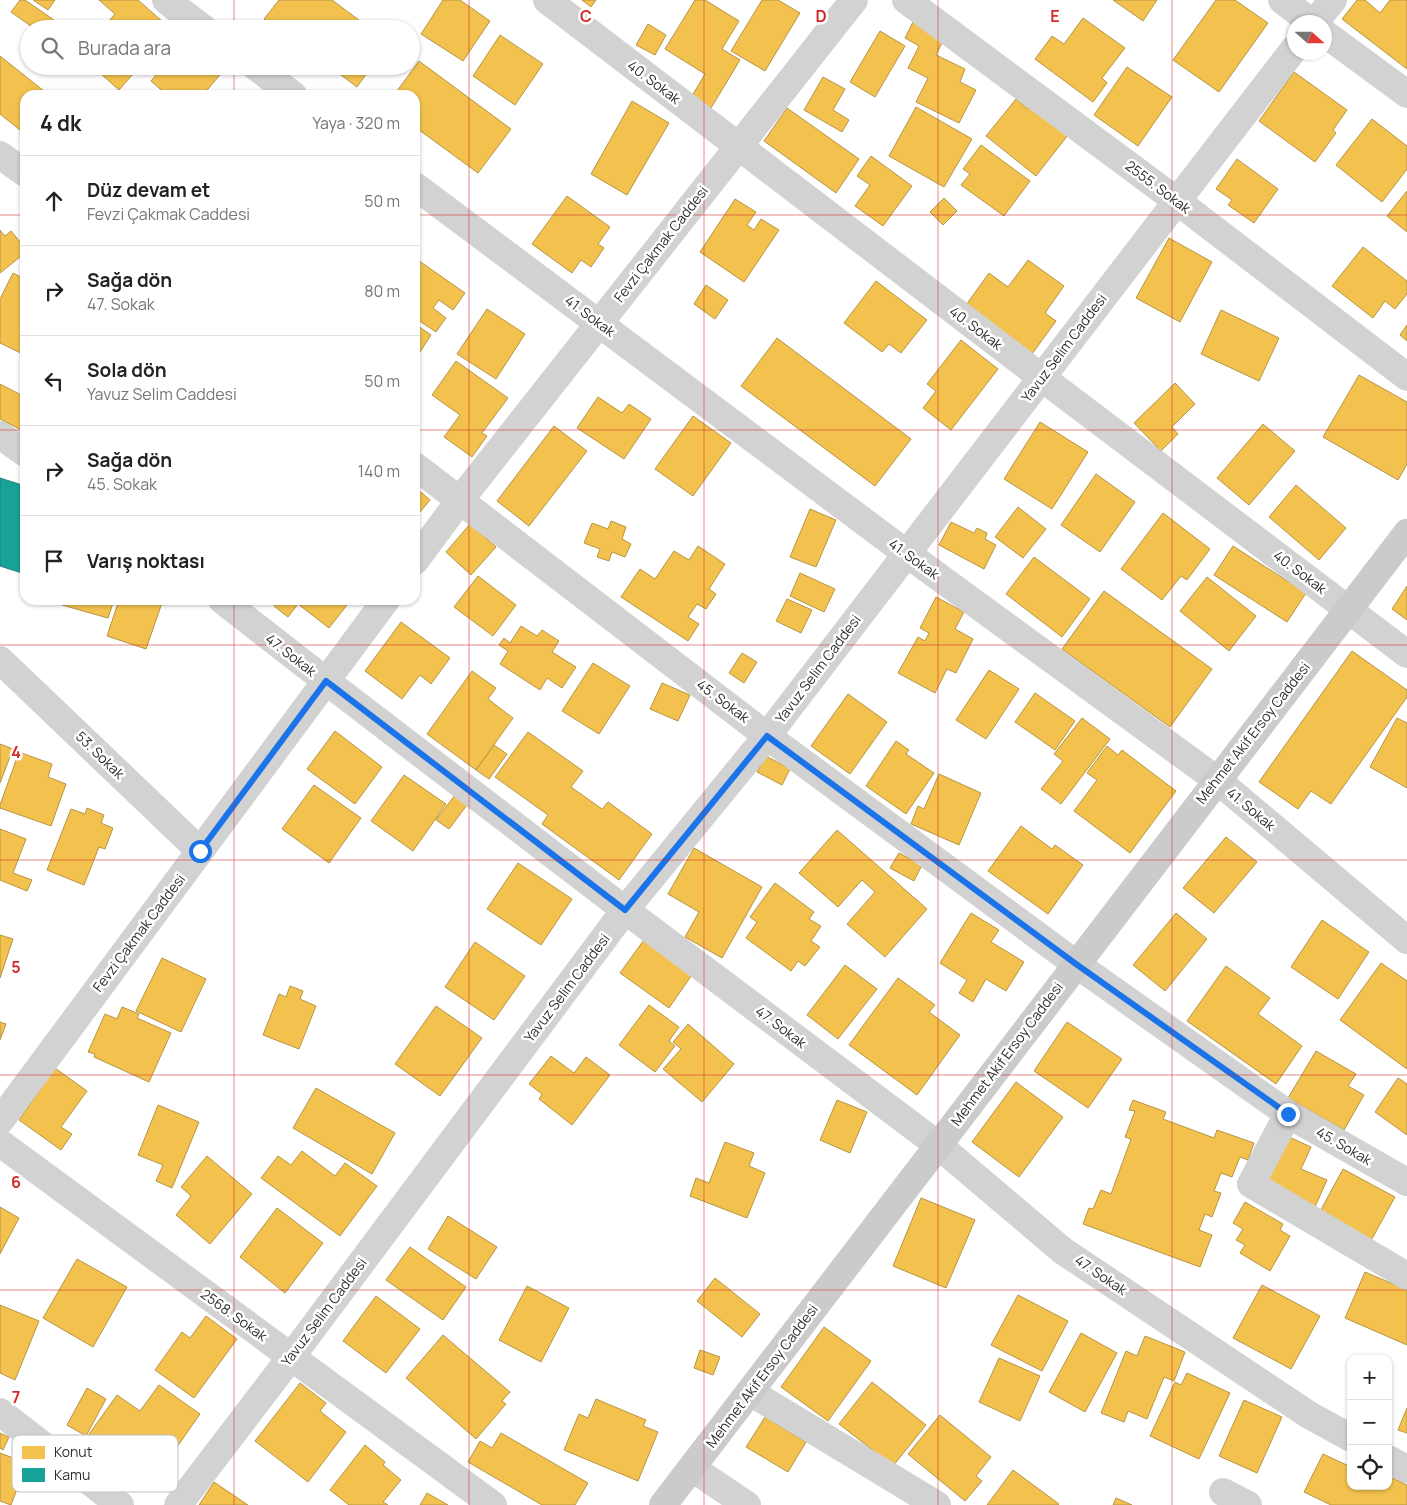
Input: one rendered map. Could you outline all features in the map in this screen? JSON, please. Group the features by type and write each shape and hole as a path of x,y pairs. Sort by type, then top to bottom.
{"street":[{"path":"166,0 192,20"},
{"name":"40. Sokak","path":"547,0 1407,654"},
{"name":"Fevzi Çakmak Caddesi","path":"420,554 460,500 854,0"},
{"name":"2555. Sokak","path":"906,0 1176,201 1407,377"},
{"path":"1282,0 1302,15"},
{"path":"1320,15 1332,0"},
{"path":"1332,39 1407,94"},
{"name":"Yavuz Selim Caddesi","path":"178,1505 625,910 767,736 1287,58"},
{"path":"267,75 286,90"},
{"path":"0,155 20,169"},
{"name":"41. Sokak","path":"420,190 906,553 1217,780 1407,940"},
{"path":"0,435 20,449"},
{"name":"45. Sokak","path":"420,470 767,736 1076,964 1288,1114 1407,1182"},
{"name":"Mehmet Akif Ersoy Caddesi","path":"663,1505 1407,533"},
{"name":"47. Sokak","path":"228,605 625,910 938,1146 1063,1251 1300,1409 1347,1436"},
{"name":"Fevzi Çakmak Caddesi","path":"0,1121 382,605"},
{"name":"53. Sokak","path":"0,660 200,851"},
{"path":"1288,1114 1251,1184 1407,1276"},
{"name":"2568. Sokak","path":"0,1143 493,1505"},
{"path":"750,1392 937,1505"},
{"path":"0,1412 30,1435"},
{"path":"1392,1461 1407,1469"},
{"path":"692,1468 747,1505"},
{"path":"103,1492 120,1505"},
{"path":"1223,1492 1248,1505"}],"building: Konut":[{"path":"20,0 25,0 54,20 22,20 11,12"},
{"path":"33,0 55,0 48,10"},
{"path":"99,0 138,0 161,20 110,20 115,14"},
{"path":"279,0 332,0 359,20 265,20 264,19"},
{"path":"443,0 460,0 490,21 463,61 421,34"},
{"path":"582,0 596,0 591,7"},
{"path":"695,0 705,0 739,21 722,49 740,60 711,108 692,96 705,74 665,49"},
{"path":"762,0 778,0 800,13 765,71 731,51"},
{"path":"1113,0 1157,0 1143,21"},
{"path":"1216,0 1235,0 1268,23 1219,92 1173,60"},
{"path":"1357,0 1365,0 1380,13 1390,0 1407,0 1407,69 1342,19"},
{"path":"1083,18 1125,48 1102,78 1107,83 1093,102 1035,59 1052,36 1064,44"},
{"path":"914,20 945,37 936,55 965,69 960,82 976,90 959,123 916,102 928,78 908,68 919,46 905,38"},
{"path":"648,24 666,35 655,55 636,45"},
{"path":"880,31 905,46 875,97 850,82"},
{"path":"500,35 543,64 515,105 473,76"},
{"path":"0,56 20,72 20,75 24,75 43,90 20,90 20,130 0,114"},
{"path":"420,62 511,129 478,173 420,131 420,90 398,90 409,75 420,75"},
{"path":"1127,67 1172,97 1138,146 1094,115"},
{"path":"1294,72 1347,110 1333,130 1336,133 1315,162 1259,121"},
{"path":"102,75 132,75 119,90"},
{"path":"156,75 220,75 207,90 161,90 151,81"},
{"path":"341,75 366,75 357,87"},
{"path":"823,77 845,89 833,110 849,120 842,132 804,110"},
{"path":"1016,99 1028,109 1030,106 1068,135 1036,176 986,136"},
{"path":"632,101 669,123 627,195 591,174"},
{"path":"916,107 972,139 944,187 889,156"},
{"path":"787,108 859,159 836,193 764,141"},
{"path":"1372,119 1407,146 1407,169 1382,202 1336,165"},
{"path":"981,145 1030,181 1004,216 961,185 970,174 963,169"},
{"path":"871,156 912,186 883,226 855,206 870,185 857,176"},
{"path":"1237,159 1278,189 1254,223 1228,205 1232,200 1216,189"},
{"path":"1407,191 1407,232 1387,216"},
{"path":"567,196 610,227 598,244 604,248 591,267 581,260 572,273 532,244"},
{"path":"944,198 957,211 943,225 930,212"},
{"path":"735,199 756,212 747,225 754,230 761,219 779,230 744,282 700,252"},
{"path":"0,230 5,236 11,231 20,242 20,257 0,273"},
{"path":"1169,238 1212,262 1180,322 1136,298"},
{"path":"1363,247 1407,281 1407,294 1395,309 1385,301 1373,318 1332,286"},
{"path":"1028,260 1064,286 1045,313 1056,321 1032,354 966,305 989,273 1008,287"},
{"path":"420,262 465,293 453,310 439,300 433,308 446,318 436,332 420,321"},
{"path":"13,273 20,276 20,353 0,343 0,299"},
{"path":"876,281 927,320 901,353 889,344 882,352 844,323"},
{"path":"706,285 728,300 715,319 694,304"},
{"path":"487,309 525,334 496,379 457,354"},
{"path":"1221,310 1279,338 1259,381 1201,354"},
{"path":"1407,325 1407,341 1400,335"},
{"path":"420,327 431,335 420,352"},
{"path":"777,338 911,439 875,486 741,386"},
{"path":"961,340 998,369 951,430 923,408 936,391 927,384"},
{"path":"456,361 508,398 482,433 487,436 472,457 444,437 460,415 432,395"},
{"path":"1359,375 1407,402 1407,464 1398,480 1323,437"},
{"path":"1175,383 1195,404 1172,427 1178,434 1161,451 1134,423"},
{"path":"0,384 20,394 20,429 0,419"},
{"path":"598,397 622,413 629,404 651,419 624,459 577,428"},
{"path":"693,416 731,443 693,496 655,469"},
{"path":"1040,422 1088,452 1052,509 1004,479"},
{"path":"1263,424 1295,451 1249,505 1217,478"},
{"path":"554,426 587,451 529,526 497,501"},
{"path":"1096,474 1135,502 1100,552 1061,525"},
{"path":"1296,485 1346,528 1319,560 1269,517"},
{"path":"420,491 430,500 420,512"},
{"path":"1018,507 1046,529 1023,558 995,537"},
{"path":"810,509 836,520 816,567 790,557"},
{"path":"1163,513 1210,549 1187,580 1181,576 1162,600 1121,569"},
{"path":"611,521 626,527 622,539 631,544 625,557 612,552 609,561 597,557 600,549 584,543 592,523 608,529"},
{"path":"951,522 974,533 977,528 987,533 985,539 996,545 984,569 939,545"},
{"path":"470,524 496,547 471,575 446,552"},
{"path":"698,546 725,564 709,589 716,594 706,609 697,604 688,617 699,624 688,641 621,597 640,569 655,579 674,551 689,560"},
{"path":"1233,546 1306,593 1287,622 1214,575"},
{"path":"1034,557 1090,599 1062,637 1006,594"},
{"path":"800,573 835,589 824,612 790,596"},
{"path":"478,576 516,605 493,636 454,607"},
{"path":"1207,577 1256,616 1229,651 1180,611"},
{"path":"1407,586 1407,620 1392,609"},
{"path":"1104,591 1212,669 1170,727 1062,649"},
{"path":"936,597 964,612 955,629 973,639 956,673 947,669 935,693 898,673 918,637 925,641 929,633 920,628"},
{"path":"787,599 812,610 801,633 776,621"},
{"path":"62,605 112,605 108,618"},
{"path":"117,605 161,605 146,649 107,636"},
{"path":"275,605 297,605 288,617"},
{"path":"299,605 347,605 329,628"},
{"path":"401,622 450,658 431,684 420,675 402,699 365,671"},
{"path":"521,626 537,636 542,630 559,641 552,652 576,667 562,688 547,678 540,690 500,664 508,651 499,645 504,638 510,643"},
{"path":"1352,651 1407,690 1407,697 1331,804 1311,791 1298,809 1259,782"},
{"path":"742,653 757,662 744,683 729,673"},
{"path":"593,663 630,686 599,734 562,711"},
{"path":"989,670 1019,689 986,739 956,720"},
{"path":"472,671 496,688 488,699 513,718 476,770 427,734"},
{"path":"662,683 690,695 678,721 650,709"},
{"path":"1035,693 1075,721 1055,750 1015,722"},
{"path":"848,694 887,722 850,774 811,746"},
{"path":"1082,718 1110,739 1061,804 1041,789 1063,761 1054,754"},
{"path":"1397,718 1407,723 1407,788 1370,767"},
{"path":"335,731 382,767 355,804 307,769"},
{"path":"528,732 583,771 571,787 602,809 608,802 652,834 619,880 542,824 548,815 495,777"},
{"path":"896,741 909,750 906,754 934,773 906,814 866,786"},
{"path":"0,744 13,749 0,783"},
{"path":"494,745 507,754 489,779 476,770"},
{"path":"1107,746 1118,755 1122,750 1176,791 1130,853 1074,811 1097,780 1087,773"},
{"path":"19,752 52,764 48,777 66,784 51,826 0,808"},
{"path":"766,756 790,769 782,785 757,772"},
{"path":"939,774 981,793 959,845 911,824 918,806 924,809"},
{"path":"404,775 446,804 413,851 371,821"},
{"path":"314,785 361,818 329,863 282,829"},
{"path":"455,795 467,805 449,829 436,820"},
{"path":"87,808 104,815 101,823 113,828 105,849 99,847 84,885 47,870 71,809 85,814"},
{"path":"1021,826 1052,849 1055,845 1083,865 1048,914 988,871"},
{"path":"0,829 26,839 13,873 32,880 27,891 0,880"},
{"path":"837,830 927,909 885,957 847,924 875,892 862,880 838,907 799,873"},
{"path":"1226,837 1257,862 1214,913 1183,888"},
{"path":"694,848 762,887 722,958 685,937 699,912 668,894"},
{"path":"899,853 922,865 914,881 890,868"},
{"path":"518,863 572,899 541,945 487,909"},
{"path":"775,883 814,912 809,919 821,926 811,941 820,947 805,966 798,961 791,971 746,938 757,922 750,917"},
{"path":"971,913 999,930 991,942 1024,962 1006,991 986,979 973,1002 959,993 967,980 940,963"},
{"path":"1176,913 1207,939 1165,991 1133,965"},
{"path":"1322,920 1369,952 1338,999 1291,967"},
{"path":"0,935 13,939 0,978"},
{"path":"646,937 694,972 669,1008 620,973"},
{"path":"475,942 525,976 494,1020 445,987"},
{"path":"162,958 206,979 181,1032 136,1011"},
{"path":"1381,963 1407,981 1407,1069 1340,1020"},
{"path":"845,965 877,989 838,1039 807,1015"},
{"path":"1226,966 1270,998 1258,1014 1302,1046 1276,1084 1187,1021"},
{"path":"898,978 935,1005 929,1012 960,1035 917,1095 849,1045"},
{"path":"290,986 303,991 300,999 316,1006 299,1049 263,1035 279,994 286,997"},
{"path":"649,1005 679,1027 669,1041 675,1046 655,1072 619,1045"},
{"path":"436,1006 482,1038 440,1096 395,1064"},
{"path":"122,1007 139,1014 137,1018 171,1033 149,1082 94,1057 95,1054 88,1052 105,1014 117,1019"},
{"path":"0,1022 6,1024 0,1040"},
{"path":"1067,1022 1122,1059 1088,1108 1034,1071"},
{"path":"688,1024 734,1064 702,1102 663,1069 681,1049 673,1042"},
{"path":"1316,1051 1356,1074 1348,1086 1364,1095 1344,1130 1288,1098"},
{"path":"551,1056 574,1073 586,1057 610,1075 572,1125 539,1099 542,1094 529,1084"},
{"path":"55,1068 87,1091 61,1127 72,1134 61,1150 19,1120"},
{"path":"1398,1078 1407,1084 1407,1135 1375,1112"},
{"path":"1016,1082 1063,1117 1019,1177 972,1142"},
{"path":"316,1088 395,1133 372,1174 293,1128"},
{"path":"837,1100 867,1112 850,1153 820,1140"},
{"path":"1133,1100 1166,1112 1163,1119 1214,1138 1217,1130 1254,1143 1248,1160 1240,1157 1232,1177 1221,1173 1214,1191 1221,1193 1212,1217 1205,1214 1199,1230 1212,1235 1200,1267 1083,1224 1089,1208 1093,1209 1101,1190 1111,1194 1131,1139 1125,1137 1135,1111 1129,1110"},
{"path":"158,1105 199,1122 172,1188 156,1181 163,1165 138,1155"},
{"path":"1287,1136 1311,1147 1301,1169 1327,1180 1314,1209 1264,1186"},
{"path":"725,1142 754,1153 749,1166 765,1173 747,1218 690,1196 696,1178 709,1183"},
{"path":"302,1151 335,1176 345,1163 377,1186 340,1236 261,1178 278,1156 291,1165"},
{"path":"207,1156 252,1194 210,1244 176,1215 191,1196 181,1187"},
{"path":"1343,1169 1395,1197 1368,1246 1317,1217"},
{"path":"921,1198 975,1220 946,1288 893,1266"},
{"path":"1245,1202 1283,1224 1280,1230 1290,1236 1270,1271 1240,1253 1245,1245 1236,1240 1243,1229 1233,1223"},
{"path":"0,1207 19,1218 0,1254"},
{"path":"277,1208 323,1243 285,1293 240,1257"},
{"path":"448,1216 497,1247 476,1279 428,1249"},
{"path":"410,1247 466,1287 443,1320 386,1280"},
{"path":"77,1259 127,1287 93,1347 43,1318"},
{"path":"1365,1272 1407,1290 1407,1345 1345,1318"},
{"path":"715,1278 760,1314 742,1337 697,1301"},
{"path":"1262,1285 1320,1316 1291,1369 1233,1338"},
{"path":"527,1286 569,1308 541,1362 499,1340"},
{"path":"1018,1295 1068,1321 1042,1371 991,1345"},
{"path":"376,1296 420,1329 386,1373 343,1341"},
{"path":"0,1305 39,1321 15,1380 0,1373"},
{"path":"206,1316 237,1339 194,1398 155,1370 182,1332 190,1338"},
{"path":"824,1327 871,1361 828,1421 781,1387"},
{"path":"1081,1333 1117,1353 1085,1412 1049,1392"},
{"path":"443,1335 510,1392 502,1401 506,1404 476,1439 406,1378"},
{"path":"1145,1336 1185,1352 1174,1381 1164,1377 1147,1419 1128,1411 1124,1422 1101,1413 1126,1351 1137,1356"},
{"path":"700,1350 720,1357 713,1375 694,1368"},
{"path":"999,1358 1040,1376 1020,1421 979,1402"},
{"path":"1187,1373 1230,1393 1199,1459 1150,1436 1175,1382 1181,1385"},
{"path":"872,1382 926,1425 893,1466 839,1424"},
{"path":"300,1383 326,1403 320,1411 346,1432 308,1482 255,1441"},
{"path":"159,1385 200,1414 178,1446 178,1435 88,1435 117,1395 140,1411"},
{"path":"87,1388 106,1399 87,1435 67,1425"},
{"path":"596,1399 646,1420 643,1426 658,1432 638,1481 564,1450 579,1414 588,1418"},
{"path":"1244,1400 1282,1417 1257,1473 1219,1456"},
{"path":"1407,1408 1407,1433 1398,1430"},
{"path":"940,1415 991,1457 976,1476 982,1481 965,1501 908,1454"},
{"path":"765,1417 806,1442 788,1472 746,1447"},
{"path":"0,1433 9,1437 3,1450 0,1448"},
{"path":"501,1433 588,1483 575,1505 542,1505 468,1462 480,1441 492,1448"},
{"path":"365,1445 385,1462 383,1465 401,1480 383,1502 388,1505 349,1505 330,1490"},
{"path":"0,1453 12,1457 12,1492 16,1492 11,1505 0,1501"},
{"path":"1323,1454 1347,1465 1347,1490 1392,1490 1392,1478 1407,1485 1407,1505 1331,1505 1304,1492"},
{"path":"1013,1470 1059,1504 987,1505"},
{"path":"214,1482 248,1505 199,1505"},
{"path":"427,1493 448,1505 420,1505"},
{"path":"1116,1498 1132,1505 1113,1505"}],"building: Kamu":[{"path":"0,478 20,484 20,572 0,566"}],"route":[{"path":"200,851 326,681 625,910 767,736 1076,964 1288,1114"}]}
